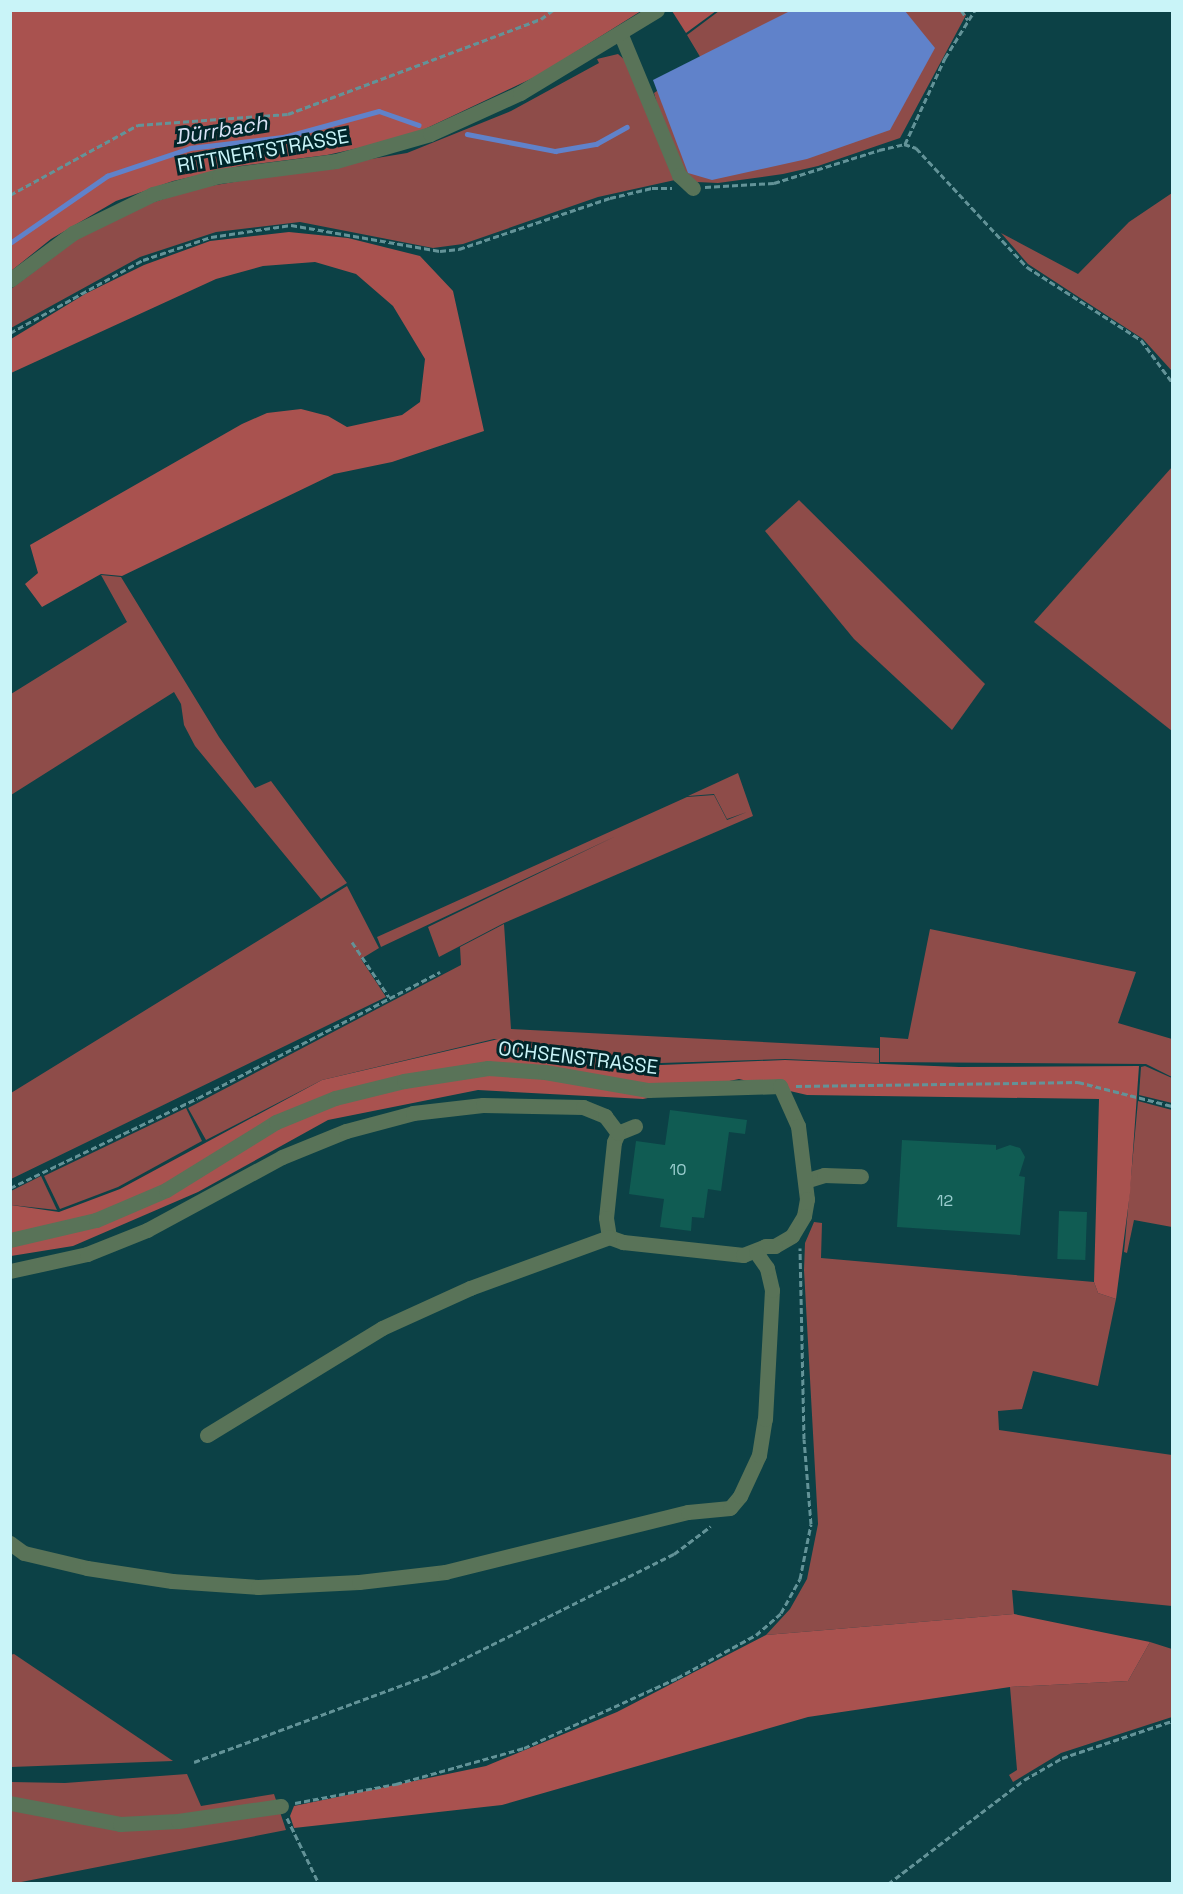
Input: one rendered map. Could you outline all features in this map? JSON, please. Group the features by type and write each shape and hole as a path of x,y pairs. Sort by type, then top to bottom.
{"street":[{"name":"RITTNERTSTRASSE","path":"10,280 73,233 126,204 219,176 336,161 395,147 510,98 621,34 657,10"},
{"path":"621,34 679,174 693,188"},
{"name":"OCHSENSTRASSE","path":"10,1240 96,1220 166,1190 276,1122 335,1098 404,1081 488,1068 545,1072 648,1090 780,1086"},
{"path":"207,1435 382,1328 470,1288 609,1237 623,1242 743,1255 786,1240 801,1224 808,1180 798,1126 780,1086"},
{"path":"10,1271 87,1254 147,1230 282,1157 346,1131 412,1113 483,1105 583,1107 605,1116 618,1133 606,1218 609,1237"},
{"path":"618,1133 635,1126"},
{"path":"808,1180 824,1175 861,1176"},
{"path":"10,1543 24,1553 87,1568 172,1581 258,1587 348,1582 446,1572 688,1512 730,1508 740,1496 759,1455 765,1419 772,1290 760,1249"},
{"path":"10,1803 120,1824 178,1821 281,1806"}],"path":[{"path":"10,195 138,126 288,114 541,19 553,10"},
{"path":"961,10 968,20"},
{"path":"904,144 945,58 975,10"},
{"path":"10,333 143,260 211,237 291,225 440,251 459,249 652,188 774,183 904,144 930,159 1027,267 1141,340 1173,382"},
{"path":"352,942 389,997"},
{"path":"10,1188 198,1098 440,972"},
{"path":"780,1086 1078,1082 1173,1106"},
{"path":"319,1884 281,1806 396,1784 524,1748 677,1678 756,1635 781,1613 800,1580 811,1524 804,1439 801,1224"},
{"path":"194,1762 435,1673 554,1617 674,1554 730,1508"},
{"path":"888,1884 1024,1780 1062,1758 1173,1721"}],"shaded area":[{"path":"963,10 966,15 900,138 818,166 783,174 718,183 697,182 685,176 665,132 654,93 702,60 687,35 719,11"},
{"path":"11,11 641,11 539,75 408,137 327,155 240,166 173,181 116,201 51,239 11,271"},
{"path":"672,11 716,11 686,33"},
{"path":"618,54 627,62 675,180 598,197 463,244 433,248 300,222 216,232 140,257 11,328 11,289 80,237 151,203 198,188 407,153 511,111 599,63 597,59"},
{"path":"1172,193 1172,371 1143,339 1028,264 1001,233 1078,274 1129,222"},
{"path":"289,232 348,238 420,256 453,291 484,431 392,462 334,474 122,576 101,574 42,607 25,584 38,573 30,545 242,424 267,413 301,409 328,416 347,427 402,415 420,402 425,359 393,306 356,274 315,262 263,266 216,279 11,373 11,339 85,294 144,265 210,241"},
{"path":"1172,467 1172,731 1034,622"},
{"path":"799,500 985,684 952,730 854,639 765,531"},
{"path":"101,575 121,577 219,737 255,788 271,781 347,883 321,899 195,746 184,725 181,704 174,692 11,795 11,694 127,622"},
{"path":"738,773 753,816 504,923 439,957 428,927 616,836 381,947 377,937 687,797 714,795 727,820 747,812 727,819 714,794 688,796"},
{"path":"347,886 379,948 361,959 386,997 11,1179 11,1093"},
{"path":"504,924 511,1029 879,1048 879,1063 785,1059 661,1063 494,1039 322,1080 206,1140 188,1108 461,965 460,947"},
{"path":"930,929 1136,972 1118,1023 1172,1039 1172,1077 1146,1064 880,1062 880,1037 908,1039"},
{"path":"503,1038 661,1065 785,1060 959,1067 1139,1066 1130,1193 1116,1299 1098,1293 1094,1282 1099,1099 807,1095 739,1079 643,1099 478,1090 328,1120 198,1192 73,1246 11,1256 11,1205 59,1212 120,1189 322,1080"},
{"path":"1145,1066 1172,1078 1172,1103 1139,1095 1141,1067"},
{"path":"1138,1101 1172,1110 1172,1227 1134,1220 1127,1253 1124,1252"},
{"path":"186,1108 202,1141 118,1187 60,1209 44,1176"},
{"path":"41,1176 57,1210 11,1205 11,1191"},
{"path":"814,1222 822,1223 821,1258 1094,1282 1098,1293 1116,1299 1098,1386 1033,1371 1022,1409 998,1411 999,1430 1172,1455 1172,1606 1012,1590 1014,1614 766,1635 790,1609 807,1579 818,1524 804,1270 805,1243"},
{"path":"1014,1614 1150,1642 1128,1681 1010,1687 808,1717 502,1805 294,1828 290,1816 294,1806 486,1766 617,1712 766,1635"},
{"path":"1150,1642 1172,1649 1172,1717 1061,1753 1013,1782 1009,1775 1017,1770 1010,1687 1128,1681"},
{"path":"14,1654 173,1761 11,1767 10,1655"},
{"path":"187,1774 201,1806 274,1794 286,1830 11,1884 11,1782 65,1783"}],"water":[{"path":"790,11 905,11 935,48 890,130 807,159 712,180 688,173 653,80"}],"building":[{"path":"670,1110 747,1120 745,1134 729,1132 721,1191 708,1189 704,1218 692,1217 691,1231 660,1227 664,1199 629,1194 636,1141 665,1145"},
{"path":"902,1140 996,1145 996,1150 1010,1145 1020,1148 1025,1157 1019,1176 1025,1177 1020,1235 897,1227"},
{"path":"1059,1211 1087,1212 1085,1260 1057,1259"}],"waterway":[{"name":"Dürrbach","path":"10,243 107,176 190,148 284,137 379,111 419,125"},
{"name":"Dürrbach","path":"467,134 555,151 596,144 627,127"}]}
